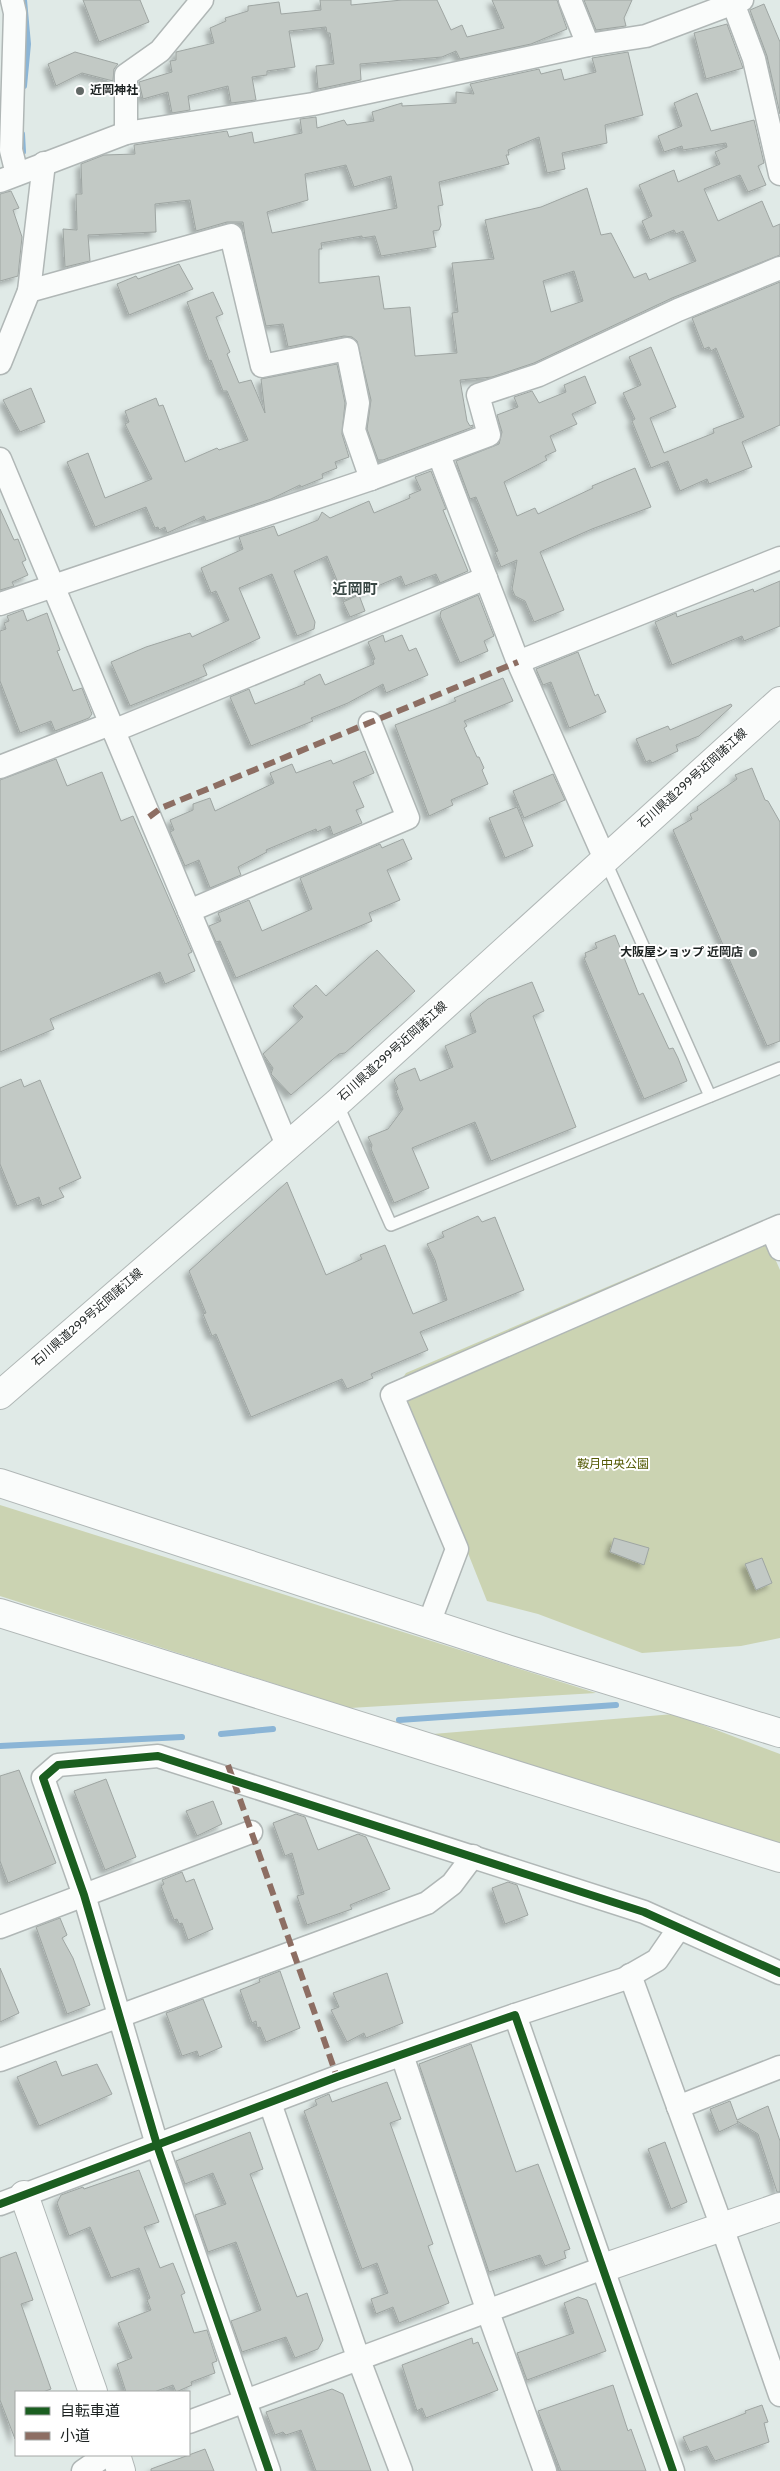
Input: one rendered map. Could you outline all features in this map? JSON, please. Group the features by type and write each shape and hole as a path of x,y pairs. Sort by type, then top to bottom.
{"street":[{"path":"12,0 15,13 11,150 8,177 126,133 314,104 588,46 646,36 737,2 754,59 780,174"},
{"path":"126,133 126,75 160,51 202,0"},
{"path":"570,0 588,46"},
{"path":"0,363 29,291 44,163"},
{"path":"29,291 231,235 262,366 346,349 358,403 354,430 371,479"},
{"path":"0,604 371,479 489,435 478,395 539,375 678,310 780,268"},
{"path":"439,455 518,662 605,859"},
{"path":"0,458 287,1145"},
{"path":"518,662 780,558"},
{"path":"0,767 112,728 486,578"},
{"name":"石川県道299号近岡諸江線","path":"0,1395 337,1103 780,701"},
{"path":"189,911 408,818 370,723"},
{"path":"429,1623 457,1549 392,1395 777,1235"},
{"path":"0,1483 429,1623 780,1733"},
{"path":"0,1613 780,1858"},
{"path":"269,2471 157,2145 84,1895 42,1778 58,1765 158,1756 644,1912 780,1973"},
{"path":"0,1926 251,1832"},
{"path":"0,2060 426,1903 452,1884 473,1856"},
{"path":"93,2391 12,2200 402,2054 630,1975 658,1960 679,1928"},
{"path":"630,1975 722,2227 780,2395"},
{"path":"515,2015 673,2471"},
{"path":"402,2054 488,2312 545,2471"},
{"path":"678,2107 780,2067"},
{"path":"270,2103 359,2360 401,2471"},
{"path":"190,2422 603,2268 780,2206"},
{"path":"84,2471 105,2456"},
{"path":"116,2456 122,2471"}],"lane":[{"path":"605,859 710,1096"},
{"path":"337,1103 391,1225 780,1068"}],"green space":[{"name":"鞍月中央公園","path":"759,1222 780,1270 780,1638 741,1646 642,1653 538,1614 487,1601 400,1382 406,1373"},
{"path":"0,1505 596,1693 350,1708 0,1596"},
{"path":"674,1714 780,1754 780,1846 433,1734"}],"building":[{"path":"83,0 140,0 149,22 99,42"},
{"path":"320,0 351,0 351,5 402,0 437,0 451,30 462,25 467,37 504,28 492,0 557,0 567,29 531,44 460,59 456,51 442,57 360,64 361,80 318,89 316,66 334,64 330,33 327,33 326,27 289,31 295,67 267,71 267,75 252,77 256,100 231,103 228,86 188,96 190,110 172,113 168,92 143,99 139,82 172,72 170,61 176,60 176,52 214,43 210,28 226,21 225,18 248,11 248,6 279,2 281,14 321,10"},
{"path":"584,0 632,0 624,18 626,26 596,30"},
{"path":"764,4 780,42 780,114 767,56 750,10"},
{"path":"727,24 743,68 706,79 694,33"},
{"path":"75,52 118,64 114,69 113,81 82,73 56,86 48,64"},
{"path":"628,52 643,115 605,125 607,143 562,153 565,169 547,173 539,137 508,150 509,155 506,155 509,164 439,182 443,205 438,206 441,225 439,230 433,231 436,247 381,256 375,236 362,238 362,236 321,243 322,249 319,249 319,283 379,276 384,309 410,307 415,356 457,353 452,313 458,312 452,263 494,259 485,220 541,207 587,188 601,235 611,233 634,278 646,273 649,280 696,261 683,231 676,234 674,230 650,240 642,221 652,216 639,185 674,170 678,182 720,164 715,152 727,147 726,143 683,150 682,146 664,152 658,136 682,126 674,103 697,93 711,131 754,120 764,163 758,166 766,185 748,192 740,175 704,189 718,221 762,201 773,227 780,224 780,255 672,298 534,363 492,377 460,380 467,421 473,427 383,460 378,460 367,429 371,400 357,341 352,337 344,336 288,347 283,324 266,326 243,222 227,222 196,231 190,200 155,204 156,232 88,235 90,261 65,267 63,229 77,230 76,194 82,194 81,164 104,155 135,154 134,145 227,131 229,137 252,132 254,143 302,133 300,119 316,117 317,128 344,120 347,125 374,121 372,112 402,103 402,106 456,103 456,92 474,94 470,84 539,69 541,74 561,69 564,80 596,72 592,58","holes":["346,165 354,187 391,176 397,208 272,233 267,212 308,200 305,174","574,271 583,301 551,312 543,281"]},
{"path":"11,191 19,208 13,210 22,237 18,276 0,281 0,194"},
{"path":"179,264 193,289 129,315 117,284 136,276 138,279"},
{"path":"780,282 780,425 742,442 752,467 709,484 707,479 680,491 668,461 651,468 632,421 635,419 623,393 641,385 629,357 651,347 676,407 650,418 664,453 714,433 713,429 744,417 716,348 711,351 709,347 704,349 692,318"},
{"path":"213,292 223,314 216,317 230,352 227,354 239,383 251,380 265,413 261,379 337,364 345,403 342,434 349,457 335,462 337,468 322,474 323,478 301,487 300,485 271,499 206,521 204,516 167,533 165,527 159,530 158,527 155,528 146,507 95,527 67,462 88,453 105,498 152,479 125,424 129,422 125,411 156,398 159,406 163,405 185,462 217,448 219,450 248,440 227,391 223,391 211,360 209,361 187,302"},
{"path":"585,376 596,403 572,414 577,424 550,436 556,451 545,456 547,460 504,482 517,516 535,508 538,514 593,488 592,486 635,468 651,507 592,529 540,552 564,610 534,622 525,601 515,596 512,589 517,560 501,567 495,552 498,551 476,497 470,499 456,461 499,444 502,432 497,415 518,407 514,397 532,391 539,403 566,392 564,385"},
{"path":"31,388 45,422 20,432 3,400"},
{"path":"431,471 446,509 443,510 468,571 440,583 436,574 405,586 401,576 345,600 327,556 294,571 315,622 314,629 297,636 272,574 239,588 260,638 203,665 207,675 130,706 111,662 146,647 190,633 192,637 229,620 216,591 211,593 201,568 243,549 239,537 274,526 278,536 318,520 322,512 330,518 369,501 374,513 410,498 409,495 421,490 415,477"},
{"path":"0,509 14,540 18,539 26,560 22,562 28,575 12,582 14,586 0,590"},
{"path":"780,581 780,626 744,641 742,636 672,665 655,622 676,613 677,617 753,589 754,592"},
{"path":"359,595 365,611 350,617 343,602"},
{"path":"478,595 494,636 484,641 488,651 460,663 440,616 441,611"},
{"path":"23,610 27,621 47,613 60,650 57,651 73,691 82,688 92,714 89,718 55,731 51,721 20,733 0,681 0,631 6,629 4,623 9,621 7,616"},
{"path":"383,635 385,642 402,635 409,651 416,648 428,675 386,693 383,684 348,703 311,718 313,721 251,746 230,697 249,689 255,704 305,684 304,682 320,674 325,685 374,664 373,660 375,659 368,642"},
{"path":"578,652 595,696 598,694 606,712 569,728 551,682 543,685 536,669"},
{"path":"503,678 513,701 464,721 467,726 464,728 484,768 482,770 488,784 451,800 453,805 429,816 395,725 456,701 454,698"},
{"path":"731,704 732,706 699,736 676,745 678,751 652,763 650,760 646,762 636,739 668,726 670,730"},
{"path":"365,751 374,773 353,782 364,807 356,810 362,823 333,835 330,826 317,832 316,829 266,850 267,852 238,867 241,875 210,888 199,860 185,866 170,832 174,830 170,820 193,810 193,804 210,798 215,811 274,783 270,773 292,764 296,773 331,760 333,764"},
{"path":"56,759 67,786 102,772 121,821 133,816 192,952 188,954 195,971 165,984 160,972 50,1019 54,1029 0,1052 0,780"},
{"name":"大阪屋ショップ 近岡店","path":"752,768 765,800 768,801 780,822 780,1041 767,1046 673,830 692,819 690,814 698,810 697,807 737,779 735,775"},
{"path":"553,774 565,800 524,818 513,791"},
{"path":"517,807 533,846 505,858 489,818"},
{"path":"403,839 412,859 387,870 400,900 369,913 372,921 236,978 220,941 216,942 209,926 221,921 218,913 249,900 262,931 312,909 300,878 380,844 382,848"},
{"path":"615,935 639,995 643,993 669,1049 673,1048 678,1058 687,1081 644,1099 584,958 586,957 585,953 597,948 595,943"},
{"path":"377,950 415,991 345,1053 339,1054 291,1095 271,1074 273,1068 263,1054 303,1017 293,1006 316,985 326,996"},
{"path":"532,982 544,1011 533,1016 576,1127 491,1161 475,1122 412,1148 429,1188 394,1203 371,1149 372,1145 368,1137 388,1129 403,1109 394,1080 399,1075 415,1068 420,1081 453,1067 445,1046 476,1032 470,1014 488,999"},
{"path":"21,1079 24,1087 40,1080 81,1178 59,1188 64,1197 42,1206 39,1197 17,1206 0,1164 0,1088"},
{"path":"287,1182 326,1275 362,1259 360,1255 385,1245 413,1314 447,1300 435,1260 427,1244 444,1237 442,1232 478,1216 482,1222 495,1217 524,1290 420,1332 428,1350 371,1374 373,1378 347,1389 342,1379 251,1417 216,1334 212,1336 203,1314 206,1313 189,1271"},
{"path":"614,1538 649,1548 644,1565 610,1552"},
{"path":"762,1558 772,1583 756,1590 745,1564"},
{"path":"19,1770 56,1863 8,1883 0,1861 0,1776"},
{"path":"106,1779 136,1857 105,1870 74,1791"},
{"path":"213,1801 222,1824 197,1836 186,1811"},
{"path":"296,1814 305,1817 318,1850 358,1834 366,1837 390,1889 350,1905 352,1909 307,1925 297,1896 304,1894 292,1853 285,1856 273,1823"},
{"path":"182,1872 186,1882 194,1879 213,1929 188,1940 182,1923 179,1924 177,1919 174,1920 161,1886 164,1884 162,1880"},
{"path":"508,1882 517,1885 528,1915 505,1924 492,1888"},
{"path":"60,1918 67,1935 62,1938 73,1958 90,2005 67,2014 36,1927"},
{"path":"0,1968 19,2013 0,2022"},
{"path":"280,1971 300,2028 266,2042 260,2027 257,2028 256,2021 252,2023 240,1990 260,1982 259,1979"},
{"path":"387,1973 403,2023 366,2038 364,2033 347,2042 331,2010 339,2007 333,1993"},
{"path":"203,1999 222,2047 199,2057 197,2051 182,2056 166,2013"},
{"path":"471,2044 516,2172 538,2164 570,2249 564,2251 566,2258 545,2266 540,2255 489,2272 419,2064"},
{"path":"56,2061 62,2076 97,2064 112,2094 39,2126 17,2077"},
{"path":"387,2082 401,2119 390,2123 433,2244 428,2246 449,2303 399,2323 393,2307 376,2314 371,2299 388,2293 377,2263 362,2269 304,2111 317,2105 315,2100 329,2094 332,2102"},
{"path":"730,2101 737,2120 768,2106 780,2141 780,2192 777,2192 758,2134 737,2121 738,2123 719,2132 710,2109"},
{"path":"250,2132 263,2169 250,2174 297,2297 307,2293 323,2340 318,2349 295,2358 286,2337 242,2352 231,2321 261,2310 236,2242 208,2252 195,2215 226,2204 213,2173 185,2184 176,2161"},
{"path":"665,2142 687,2202 671,2209 648,2149"},
{"path":"139,2170 159,2222 144,2227 160,2268 173,2263 185,2293 181,2295 194,2333 207,2330 217,2361 212,2363 215,2373 191,2382 192,2385 178,2391 176,2391 173,2385 157,2391 126,2391 117,2364 132,2358 118,2323 151,2310 147,2300 150,2298 139,2268 111,2278 90,2227 69,2236 57,2203 61,2195 83,2187 84,2189"},
{"path":"16,2252 33,2300 21,2304 51,2389 46,2391 15,2391 15,2439 0,2400 0,2258"},
{"path":"578,2297 587,2300 606,2351 527,2380 517,2353 574,2333 564,2303"},
{"path":"472,2338 473,2344 478,2342 498,2390 426,2418 422,2408 417,2411 402,2365"},
{"path":"613,2385 628,2431 631,2429 646,2471 561,2471 538,2411"},
{"path":"332,2389 343,2394 371,2471 316,2471 301,2430 286,2435 283,2432 275,2435 266,2412"},
{"path":"762,2405 768,2422 764,2423 769,2442 715,2461 707,2446 690,2452 683,2437"},
{"path":"205,2449 214,2471 151,2471 151,2469"}],"waterway":[{"path":"24,0 28,44 24,86"},
{"path":"22,134 23,152"},
{"path":"399,1720 616,1705"},
{"path":"221,1734 273,1729"},
{"path":"0,1746 182,1737"}],"marked path":[{"path":"149,817 161,808 518,662"},
{"path":"228,1765 337,2077"}],"cycle path":[{"path":"269,2471 157,2145 84,1895 43,1778 58,1765 158,1756 644,1912 780,1973"},
{"path":"0,2204 337,2077 515,2015 673,2471"}],"place":[{"name":"近岡神社","path":"80,91"},
{"name":"大阪屋ショップ 近岡店","path":"753,953"}],"district":[{"name":"近岡町","path":"355,590"}]}
